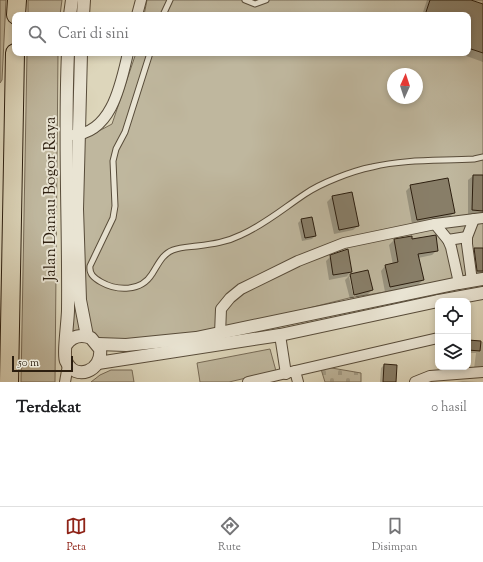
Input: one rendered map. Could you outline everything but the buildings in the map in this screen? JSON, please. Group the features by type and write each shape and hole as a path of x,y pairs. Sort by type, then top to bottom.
{"highway":[{"path":"16,12 17,0"},
{"path":"9,382 15,56"},
{"path":"10,332 16,382"}],"street":[{"path":"70,12 72,0"},
{"path":"83,12 84,0"},
{"path":"138,12 142,0"},
{"name":"Jalan Danau Bogor Raya","path":"68,56 72,135 78,209 80,300 87,336"},
{"name":"Jalan Danau Bogor Raya","path":"66,346 72,135 80,56"},
{"path":"72,135 103,119 110,111 118,90 127,56"},
{"path":"98,344 100,354 98,363 92,369 83,372 75,370 68,365 64,358 66,346 75,337 87,336 98,344 126,344 220,334 478,280 467,237 478,219"},
{"path":"220,334 221,309 230,298 241,289 298,261 344,243 435,224 478,219"},
{"path":"435,224 448,240 459,283"},
{"path":"448,240 467,237"},
{"path":"455,298 483,293"},
{"path":"98,363 280,335 435,302"},
{"path":"280,335 290,373 298,382"},
{"path":"248,382 435,339"},
{"path":"65,382 68,365"},
{"path":"415,382 430,376 447,379 483,372"}],"lane":[{"path":"164,12 170,0"},
{"path":"245,0 255,4 266,0"},
{"path":"149,56 125,132 116,149 113,161 115,206 113,218 90,266 92,276 111,287 120,290 129,289 149,279 160,261 168,252 180,248 218,244 231,240 278,214 314,188 362,170 391,164 474,159 483,157"}],"green space":[{"path":"0,0 6,0 2,80 0,83"},
{"path":"28,0 62,0 60,12 28,12"},
{"path":"147,0 483,0 483,279 432,284 349,298 165,344 92,339 66,345 67,148 112,124 135,56 471,56 471,12 145,12"},
{"path":"27,56 58,56 55,382 21,382"},
{"path":"270,349 276,371 229,382 200,382 197,363"},
{"path":"320,366 361,373 361,382 325,382"},
{"path":"111,370 132,370 134,382 91,382 100,375"}]}
